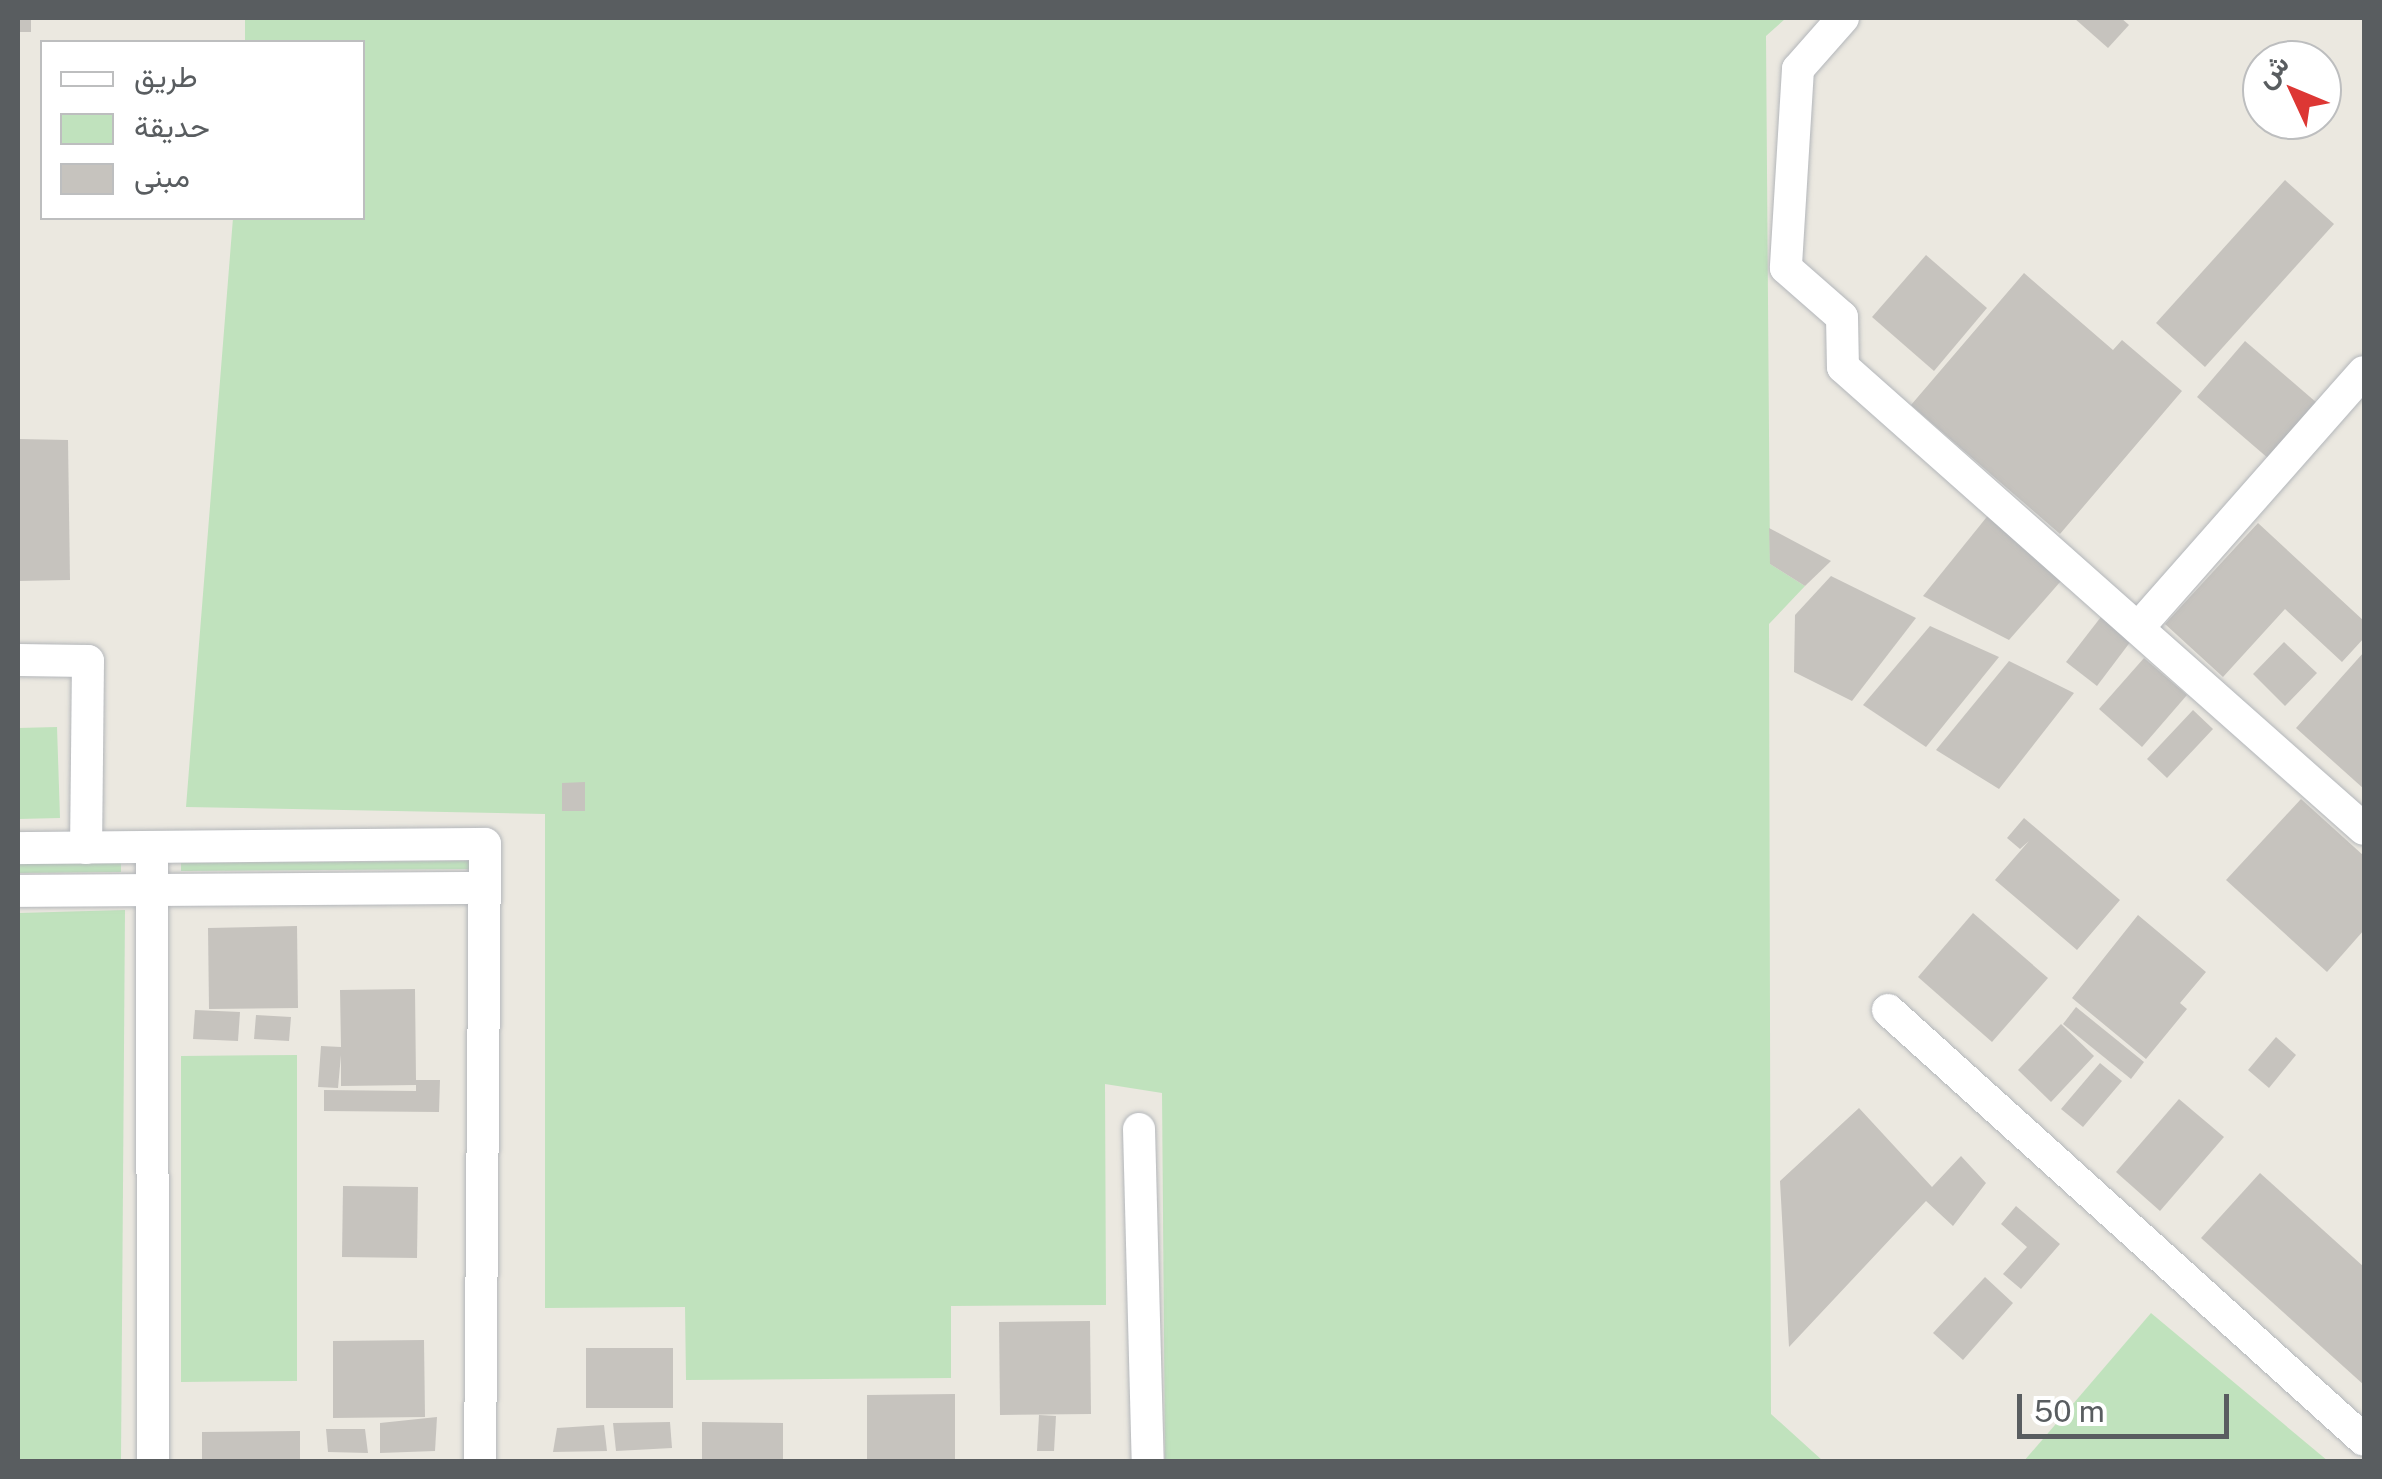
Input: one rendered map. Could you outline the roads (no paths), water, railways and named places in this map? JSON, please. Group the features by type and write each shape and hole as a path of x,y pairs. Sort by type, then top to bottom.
{"street":[{"path":"1843,18 1798,69 1786,268 1842,316 1843,367 2364,829"},
{"path":"2138,628 2364,372"},
{"path":"18,660 88,661 86,848"},
{"path":"18,848 485,844 480,1462"},
{"path":"152,848 153,1462"},
{"path":"18,890 484,888"},
{"path":"1888,1010 2364,1440"},
{"path":"1138,1129 1148,1462"}]}
